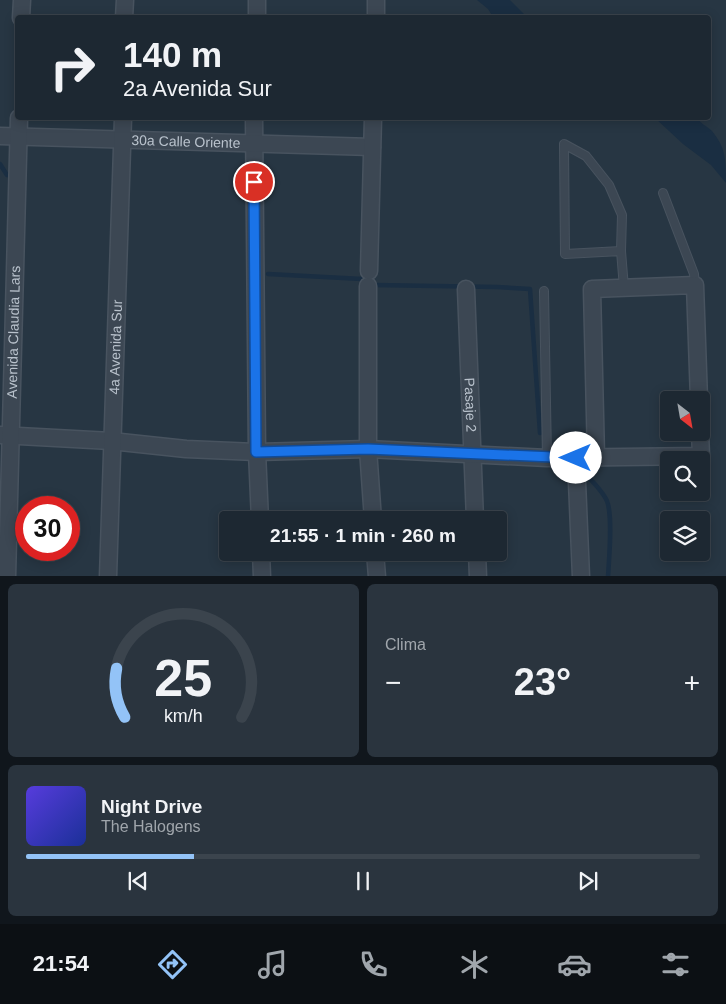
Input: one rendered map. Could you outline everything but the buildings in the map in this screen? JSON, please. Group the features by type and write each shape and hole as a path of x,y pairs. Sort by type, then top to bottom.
{"street":[{"path":"22,0 22,15"},
{"path":"124,15 125,0"},
{"path":"257,0 257,15"},
{"path":"376,0 376,15"},
{"name":"Avenida Claudia Lars","path":"7,576 6,436 19,120"},
{"name":"4a Avenida Sur","path":"108,576 114,442 123,120"},
{"path":"254,120 256,452 259,511"},
{"path":"372,511 368,449 368,279 373,120"},
{"name":"30a Calle Oriente","path":"0,136 372,147"},
{"path":"596,458 592,289 695,285 699,391"},
{"name":"Pasaje 2","path":"466,289 475,511"},
{"path":"6,436 256,452 368,449 547,458 701,456 700,441"},
{"path":"576,458 581,576"},
{"path":"261,561 262,576"},
{"path":"375,561 376,576"},
{"path":"477,561 478,576"}],"lane":[{"path":"621,251 565,254 564,144 586,156 609,185 622,216 621,251 624,288"},
{"path":"663,193 694,274 695,285"},
{"path":"544,291 547,458"}],"water":[{"path":"477,0 510,0 525,15 492,15 488,9"},
{"path":"657,120 698,120 712,131 723,149 726,183 711,165 683,144"}],"waterway":[{"path":"0,164 7,175"},
{"path":"268,274 362,279"},
{"path":"374,285 530,289 540,433"},
{"path":"581,470 602,493 609,508 608,576"}],"route":[{"path":"254,182 256,452 368,449 576,458"}]}
